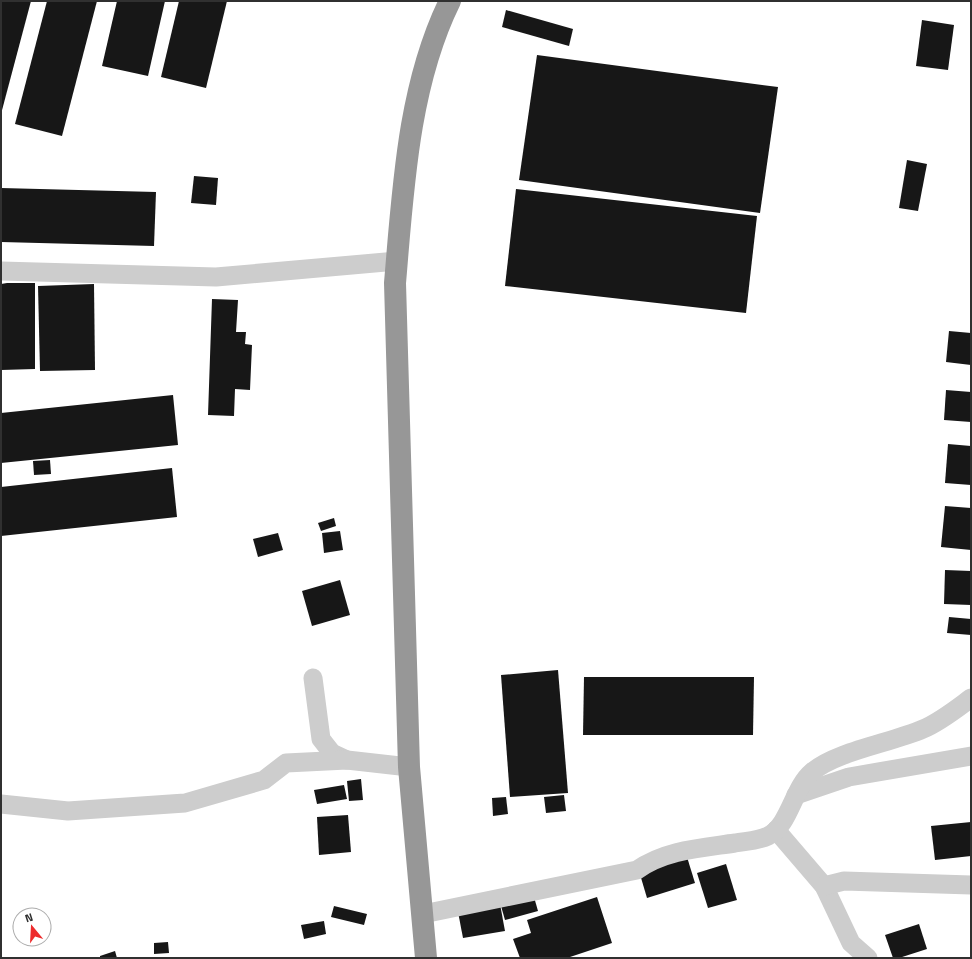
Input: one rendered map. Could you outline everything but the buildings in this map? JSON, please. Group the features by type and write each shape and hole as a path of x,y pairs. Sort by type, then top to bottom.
{"highway":[{"path":"426,958 409,767 395,283 401,211 409,148 424,72 450,1"}],"street":[{"path":"1,271 216,277 397,261"},
{"path":"312,678 321,739 332,753 347,760"},
{"path":"422,914 637,870 650,860 681,851 760,839 776,830 803,782 812,772 827,762 924,729 948,715 971,698"},
{"path":"796,795 849,778 971,756"},
{"path":"1,804 68,812 185,803 264,780 286,763 347,760 409,767"},
{"path":"776,830 824,886 851,943 868,958"},
{"path":"824,886 844,881 971,885"}]}
